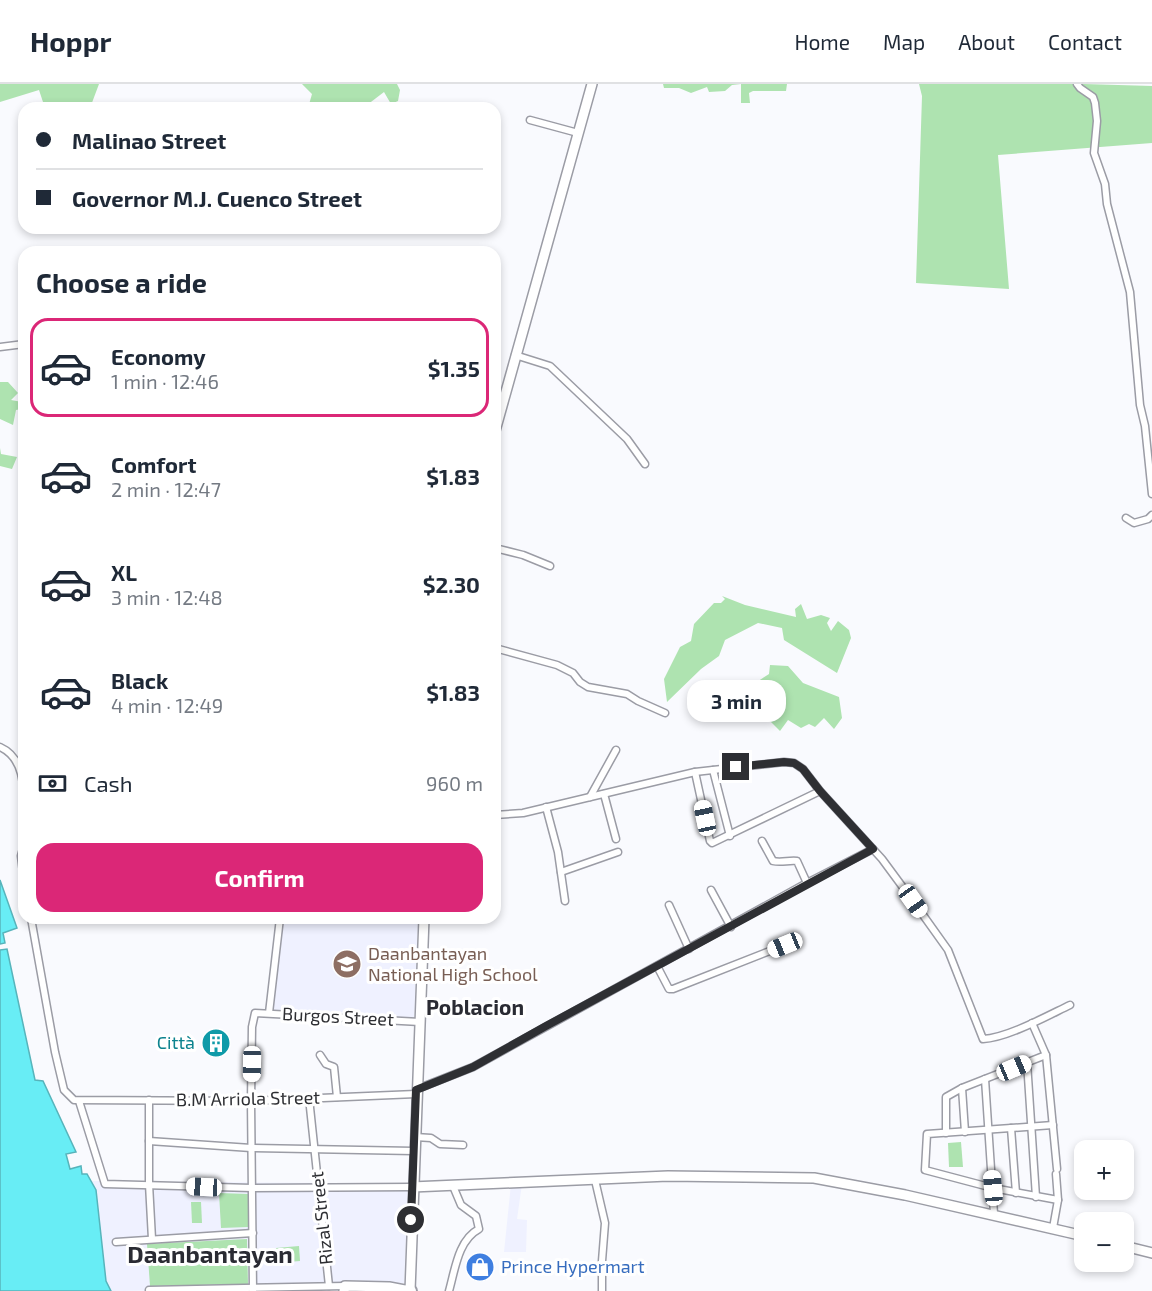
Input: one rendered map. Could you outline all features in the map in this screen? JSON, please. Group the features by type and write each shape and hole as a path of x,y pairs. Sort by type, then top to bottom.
{"main road":[{"path":"501,409 592,84"},
{"path":"345,1288 410,1291 412,1187 424,924"},
{"path":"412,1187 697,1175 821,1179 905,1194 1074,1233"},
{"path":"1134,1248 1152,1253"}],"street":[{"path":"1077,84 1093,97 1095,103 1097,121 1094,153 1105,184 1107,204 1130,292 1140,405 1145,426 1152,494"},
{"path":"530,120 578,133"},
{"path":"0,347 18,345"},
{"path":"515,355 550,366 627,439 639,452 645,464"},
{"path":"1126,518 1134,523 1148,519 1152,514"},
{"path":"501,550 523,555 550,566"},
{"path":"501,650 557,665 573,673 580,682 588,687 627,694 665,713"},
{"path":"0,747 16,761 18,766"},
{"path":"590,797 616,750"},
{"path":"501,815 511,815 695,772 784,762 794,763 803,769 882,859 948,950 983,1039 1032,1023 1070,1005"},
{"path":"713,770 730,836"},
{"path":"695,772 712,843 820,791"},
{"path":"604,794 616,839"},
{"path":"546,807 561,872 565,902"},
{"path":"762,841 773,861 779,863 789,860 797,861 807,883"},
{"name":"B.M Arriola Street","path":"79,1101 251,1101 416,1092 473,1067 873,849"},
{"path":"561,872 618,852"},
{"path":"711,890 731,927"},
{"path":"669,905 688,949"},
{"path":"32,924 64,1090 70,1098 79,1101 105,1184 252,1188 412,1187"},
{"path":"269,1013 279,924"},
{"path":"657,966 669,989 673,989 785,945"},
{"name":"Burgos Street","path":"251,1101 252,1027 255,1013 420,1022"},
{"path":"1032,1023 1046,1055 1058,1200 1053,1228"},
{"path":"320,1055 326,1064 334,1067 337,1097"},
{"path":"946,1133 946,1097 962,1088 1046,1055"},
{"path":"1027,1062 1036,1197"},
{"path":"985,1079 994,1214"},
{"path":"962,1088 965,1132"},
{"name":"Rizal Street","path":"309,1098 329,1286"},
{"path":"149,1100 149,1184 152,1239"},
{"path":"251,1101 253,1290"},
{"path":"1053,1125 927,1134 925,1170 993,1188 1058,1200"},
{"path":"1011,1128 1016,1193"},
{"path":"415,1137 431,1138 440,1144 463,1145"},
{"path":"149,1141 251,1148 414,1151"},
{"path":"595,1180 605,1223 602,1291"},
{"path":"449,1291 463,1244 472,1232 479,1229 480,1223 476,1216 460,1205 453,1186"},
{"path":"116,1242 253,1233"},
{"path":"149,1290 292,1290 329,1286 345,1288"}],"shaded area":[{"name":"Daanbantayan National High School","path":"282,924 418,924 414,1021 273,1011"},
{"path":"90,1179 91,1181 326,1183 326,1190 408,1188 404,1283 332,1282 331,1276 331,1288 111,1291 96,1271"},
{"path":"511,1184 522,1184 517,1219 527,1220 526,1252 504,1252"}],"green space":[{"path":"0,84 99,84 92,102 43,102 39,90 0,102"},
{"path":"302,84 397,84 400,90 398,101 396,102 390,102 384,92 371,102 310,102 312,94"},
{"path":"663,84 741,84 732,85 725,91 709,92 707,87 691,93 679,88 664,88"},
{"path":"741,84 787,84 786,91 753,91 749,93 750,103 741,103"},
{"path":"919,84 1152,86 1152,143 998,155 1009,289 916,283 922,96"},
{"path":"0,382 8,382 18,393 11,400 18,401 18,410 13,425 0,419"},
{"path":"0,448 1,454 17,457 12,469 0,466"},
{"path":"722,596 745,605 796,617 795,609 801,604 807,619 821,615 830,618 827,623 831,631 838,621 849,630 851,638 837,673 784,640 782,628 758,623 725,640 719,656 701,669 667,702 664,679 680,647 691,641 694,624 714,603 721,603 725,599"},
{"path":"770,665 788,666 803,683 839,697 842,718 834,729 824,718 815,727 809,724 801,728 788,720 780,731 762,713 774,702 760,703 752,713 746,714 738,708 743,698 740,693 769,674"},
{"path":"961,1142 963,1167 949,1167 948,1143"},
{"path":"219,1193 248,1194 248,1227 221,1228"},
{"path":"191,1202 201,1202 202,1223 192,1223"},
{"path":"247,1239 248,1284 150,1286 147,1244"},
{"path":"299,1246 300,1261 277,1263 276,1248"}],"water":[{"path":"0,880 17,928 3,933 5,943 0,944"},
{"path":"7,949 35,1080 43,1081 76,1152 66,1154 70,1169 81,1166 82,1174 87,1174 96,1190 106,1281 111,1291 0,1291 0,950"}],"place":[{"name":"Daanbantayan National High School","path":"347,964"},
{"name":"Città","path":"216,1043"},
{"name":"Prince Hypermart","path":"480,1267"}],"district":[{"name":"Poblacion","path":"475,1008"},
{"name":"Daanbantayan","path":"210,1255"}],"route":[{"path":"411,1220 416,1090 453,1076 496,1055 807,883 873,849 799,765 784,762 736,767"}]}
